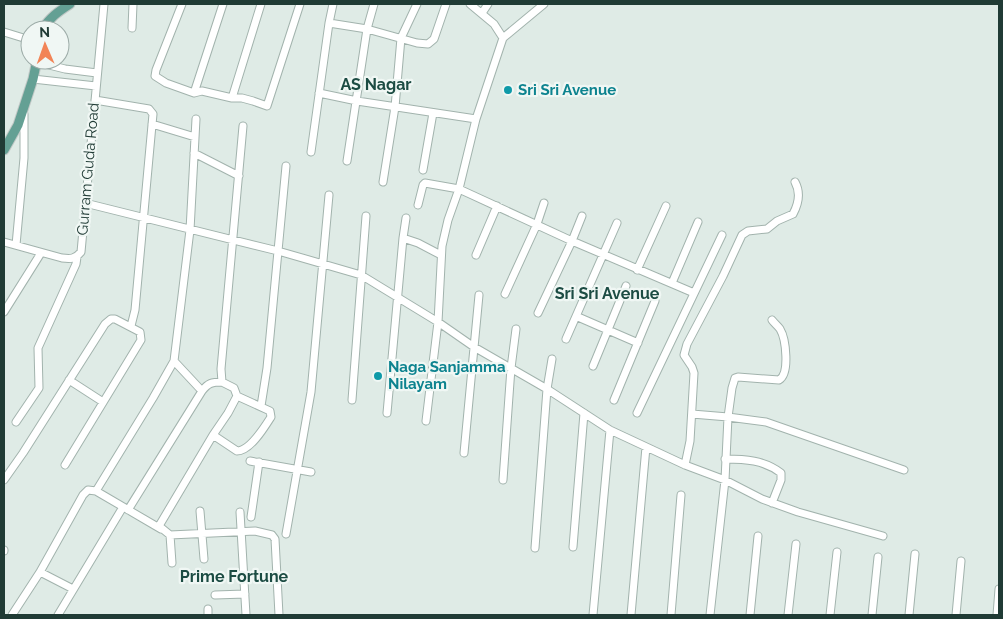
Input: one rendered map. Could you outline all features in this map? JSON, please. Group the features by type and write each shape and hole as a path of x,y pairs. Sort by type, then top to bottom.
{"main road":[{"path":"49,20 70,4"},
{"path":"4,150 18,125 35,70"}],"street":[{"name":"Gurram Guda Road","path":"4,242 62,258 72,259 81,252 84,203 104,4"},
{"path":"132,28 133,4"},
{"path":"182,4 155,76 166,83 194,93 202,91 253,101 267,106 300,4"},
{"path":"194,93 224,4"},
{"path":"232,98 261,4"},
{"path":"311,152 333,4"},
{"path":"347,161 367,29 374,4"},
{"path":"383,182 395,107 401,38 417,4"},
{"path":"329,24 367,29 417,43 428,44 434,39 446,4"},
{"path":"470,4 494,24 503,38"},
{"path":"482,13 488,4"},
{"path":"426,421 438,322 443,238 459,189 476,119 503,38 544,4"},
{"path":"4,32 20,37"},
{"path":"70,70 97,74"},
{"path":"33,79 96,86"},
{"path":"319,93 357,101 476,119"},
{"path":"95,100 149,109 153,114 135,310 131,326"},
{"path":"16,245 24,158 24,106"},
{"path":"424,170 433,113"},
{"path":"96,491 174,361 190,230 196,120"},
{"path":"152,124 195,137"},
{"path":"222,382 224,325 234,240 243,126"},
{"path":"194,153 239,176"},
{"path":"261,406 267,368 286,166"},
{"path":"685,465 692,414 694,373 692,366 684,355 687,344 723,276 742,235 748,231 767,229 777,221 793,214 799,199 798,188 795,182"},
{"path":"418,205 422,185 425,183 459,189 603,255 694,293"},
{"path":"286,534 311,392 330,195"},
{"path":"84,203 278,251 361,275 438,322 474,347 547,389 610,430 685,465 725,480 772,503 883,536"},
{"path":"506,294 537,224 544,203"},
{"path":"476,255 497,206"},
{"path":"637,270 666,206"},
{"path":"352,400 366,216"},
{"path":"538,313 582,216"},
{"path":"387,413 406,218"},
{"path":"672,283 698,222"},
{"path":"566,339 578,316 617,223"},
{"path":"637,413 722,235"},
{"path":"403,238 418,243 441,255"},
{"path":"4,312 41,253"},
{"path":"16,422 39,388 38,348 76,264 77,257"},
{"path":"593,366 626,286"},
{"path":"464,453 479,295"},
{"path":"614,400 655,301"},
{"path":"578,316 638,343"},
{"path":"4,480 108,321 115,319 140,332 141,340 65,465"},
{"path":"710,615 725,480 728,416 732,388 735,378 742,376 782,379 786,363 783,339 780,329 772,320"},
{"path":"503,480 511,368 516,329"},
{"path":"535,548 547,389 552,359"},
{"path":"174,361 202,391"},
{"path":"69,380 104,402"},
{"path":"58,615 125,508 202,391 208,384 222,382 234,388 237,396 159,524 161,529"},
{"path":"213,435 237,451 243,450 261,433 271,417 270,411 237,396"},
{"path":"573,547 584,413"},
{"path":"692,414 728,416 766,422 904,470"},
{"path":"592,615 610,430"},
{"path":"631,615 646,447"},
{"path":"725,459 749,460 763,463 781,473 781,480 772,503"},
{"path":"250,461 311,472"},
{"path":"251,517 259,462"},
{"path":"12,615 40,572 83,495 88,490 96,491 170,535 240,531 272,535 275,539 279,615"},
{"path":"671,615 681,495"},
{"path":"200,511 204,559"},
{"path":"240,512 246,615"},
{"path":"170,535 172,563"},
{"path":"750,615 758,536"},
{"path":"788,615 796,544"},
{"path":"830,615 837,552"},
{"path":"909,615 915,554"},
{"path":"872,615 878,557"},
{"path":"956,615 961,561"},
{"path":"40,572 73,589"},
{"path":"997,615 999,589"},
{"path":"215,595 244,594"}],"place":[{"name":"Sri Sri Avenue","path":"508,90"},
{"name":"Naga Sanjamma Nilayam","path":"378,376"}],"district":[{"name":"AS Nagar","path":"376,84"},
{"name":"Sri Sri Avenue","path":"607,293"},
{"name":"Prime Fortune","path":"234,576"}]}
